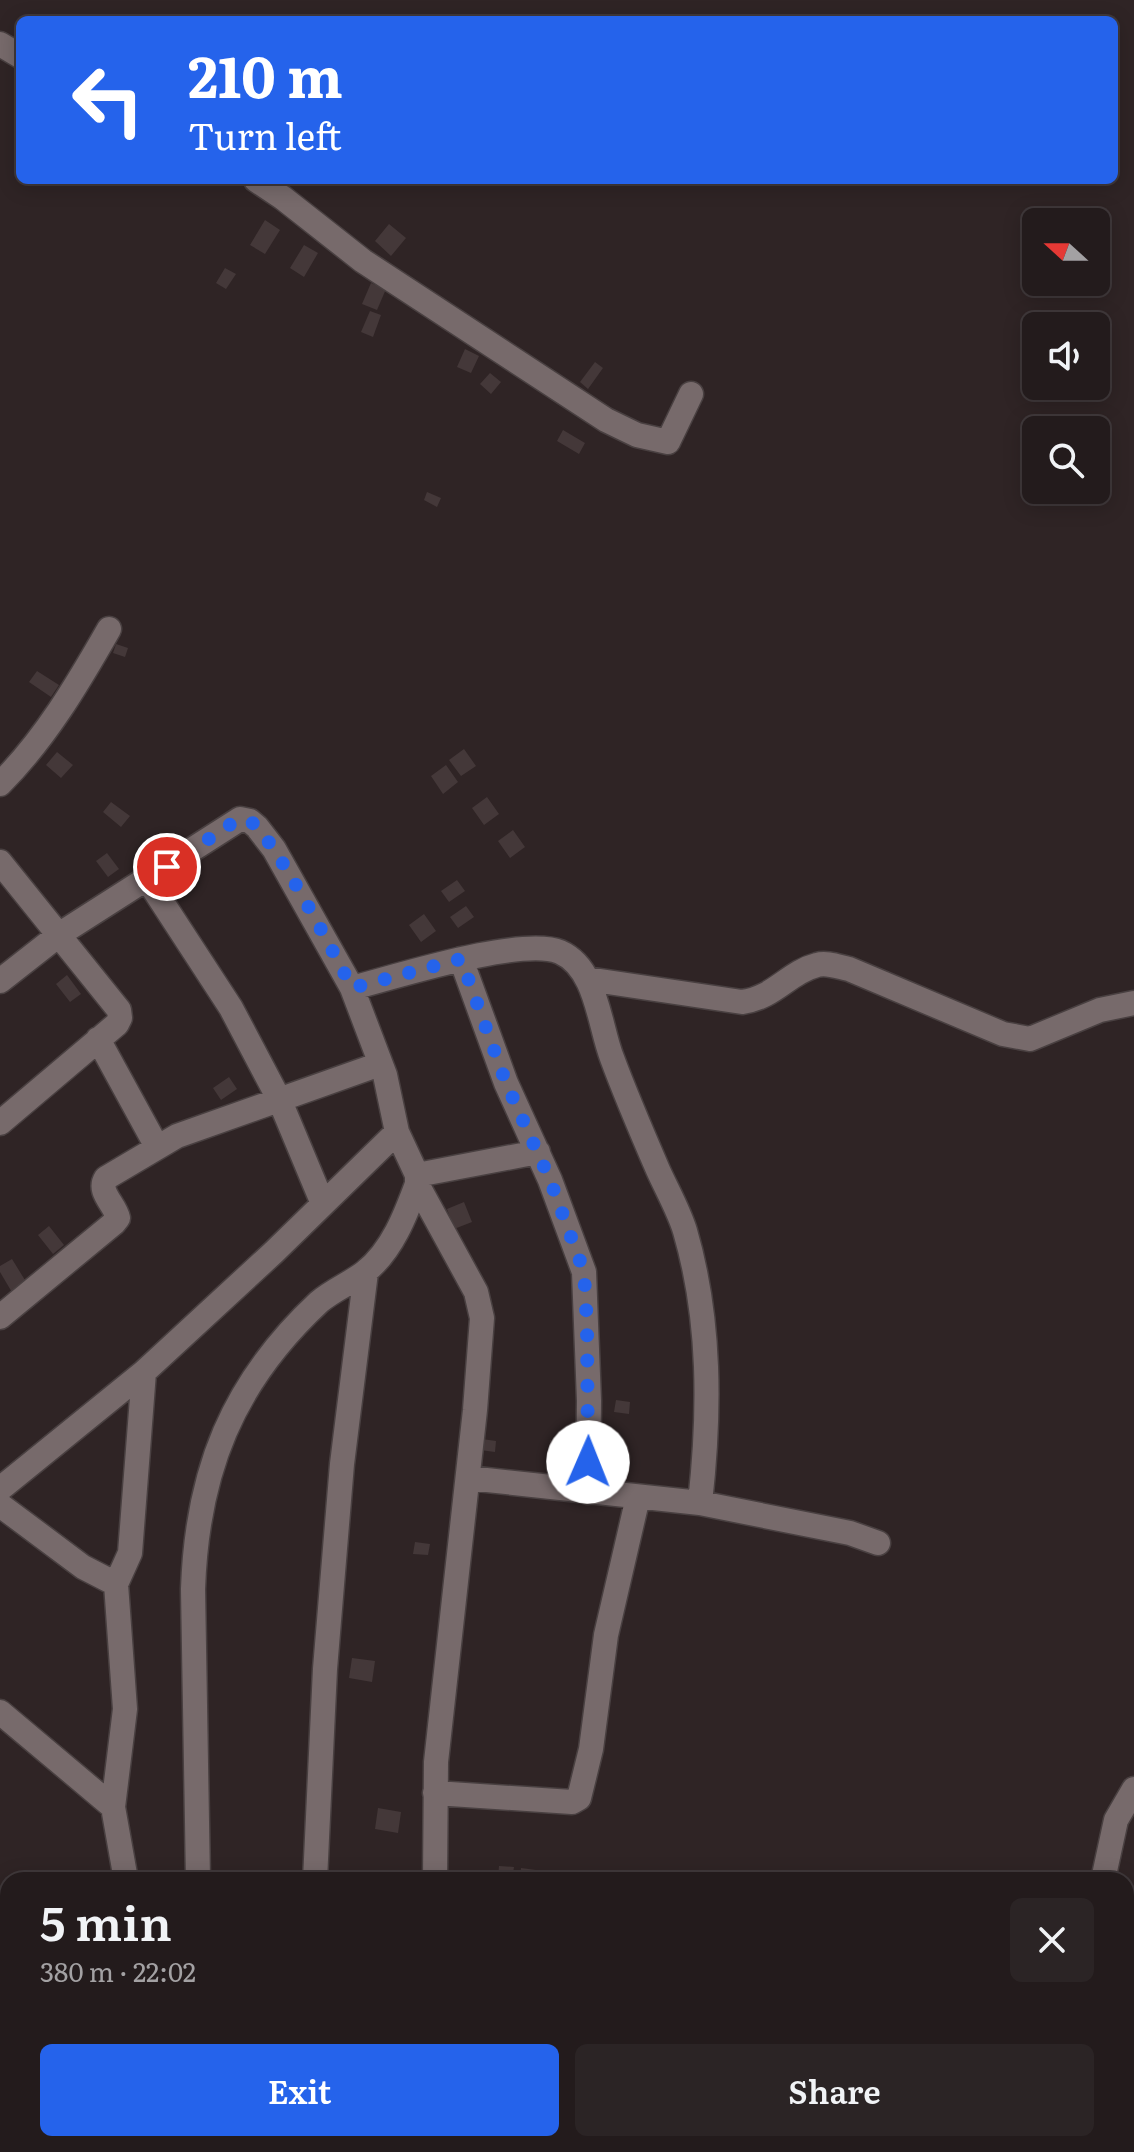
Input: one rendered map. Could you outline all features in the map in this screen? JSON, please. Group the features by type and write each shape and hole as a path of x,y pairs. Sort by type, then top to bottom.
{"street":[{"path":"262,184 363,261 606,420 637,435 668,442 691,394"},
{"path":"0,784 26,758 51,725 109,629"},
{"path":"0,981 60,934 240,819 250,821 274,849 352,988 380,1064 397,1132 417,1179 476,1292 482,1318 482,1347 435,1793 435,1872"},
{"path":"0,862 119,1010 120,1018 117,1024 0,1123"},
{"path":"147,879 231,1008 280,1101 323,1204"},
{"path":"352,988 461,959 536,948 559,951 577,963 587,979 610,1054 684,1229 692,1260 705,1338 707,1380 707,1438 700,1503"},
{"path":"461,959 506,1083 538,1152 584,1272 589,1401 588,1492"},
{"path":"587,979 742,1002 758,1000 818,964 829,965 849,969 1003,1034 1030,1039 1080,1017 1134,1003"},
{"path":"98,1039 157,1147"},
{"path":"0,1317 118,1218 102,1184 106,1178 177,1136 380,1064"},
{"path":"0,1489 144,1372 397,1132"},
{"path":"417,1179 538,1152"},
{"path":"198,1872 193,1589 195,1541 207,1483 226,1428 243,1394 268,1358 322,1300 366,1272 391,1241 407,1212 417,1179"},
{"path":"315,1872 325,1669 342,1464 366,1272"},
{"path":"125,1872 113,1807 125,1709 116,1584 130,1553 144,1372"},
{"path":"468,1478 700,1503 850,1533 878,1543"},
{"path":"435,1793 572,1802 579,1798 591,1749 606,1635 638,1497"},
{"path":"0,1505 83,1567 116,1584"},
{"path":"0,1712 113,1807"},
{"path":"1105,1872 1116,1820 1134,1789"}],"building":[{"path":"265,220 280,230 265,254 250,245"},
{"path":"389,224 406,238 391,256 375,241"},
{"path":"304,245 318,253 304,277 290,268"},
{"path":"225,268 236,274 226,289 216,283"},
{"path":"371,283 386,289 377,310 362,304"},
{"path":"370,311 381,315 373,337 361,332"},
{"path":"465,349 479,356 471,373 457,367"},
{"path":"595,362 603,368 588,389 580,382"},
{"path":"490,373 501,382 491,394 480,384"},
{"path":"563,430 585,443 579,454 557,441"},
{"path":"427,492 441,498 437,507 424,500"},
{"path":"116,644 128,648 125,657 113,653"},
{"path":"37,671 59,685 51,697 29,682"},
{"path":"464,749 476,766 461,776 449,760"},
{"path":"57,752 73,765 61,778 46,765"},
{"path":"446,765 458,782 443,794 431,776"},
{"path":"487,797 499,814 484,825 472,808"},
{"path":"111,802 130,816 121,827 103,812"},
{"path":"513,830 525,847 510,858 498,841"},
{"path":"107,853 119,869 108,877 96,861"},
{"path":"457,880 465,891 449,902 441,891"},
{"path":"466,906 474,917 458,928 450,917"},
{"path":"424,914 436,931 421,942 409,925"},
{"path":"67,975 81,994 70,1002 56,984"},
{"path":"229,1077 237,1089 221,1100 213,1088"},
{"path":"464,1202 472,1222 454,1229 447,1209"},
{"path":"49,1226 64,1245 53,1254 38,1235"},
{"path":"12,1259 28,1285 13,1294 0,1272 0,1266"},
{"path":"616,1400 630,1402 629,1414 614,1412"},
{"path":"482,1439 496,1441 495,1452 480,1450"},
{"path":"550,1440 565,1442 563,1454 549,1452"},
{"path":"415,1542 430,1544 428,1555 413,1554"},
{"path":"352,1658 375,1661 372,1682 349,1678"},
{"path":"378,1808 401,1812 398,1833 375,1829"},
{"path":"499,1866 514,1867 513,1872 498,1872"},
{"path":"521,1868 536,1870 536,1872 521,1872"}],"route":[{"path":"167,867 240,819 250,821 274,849 352,988 461,959 506,1083 550,1180 584,1272 588,1462"}]}
